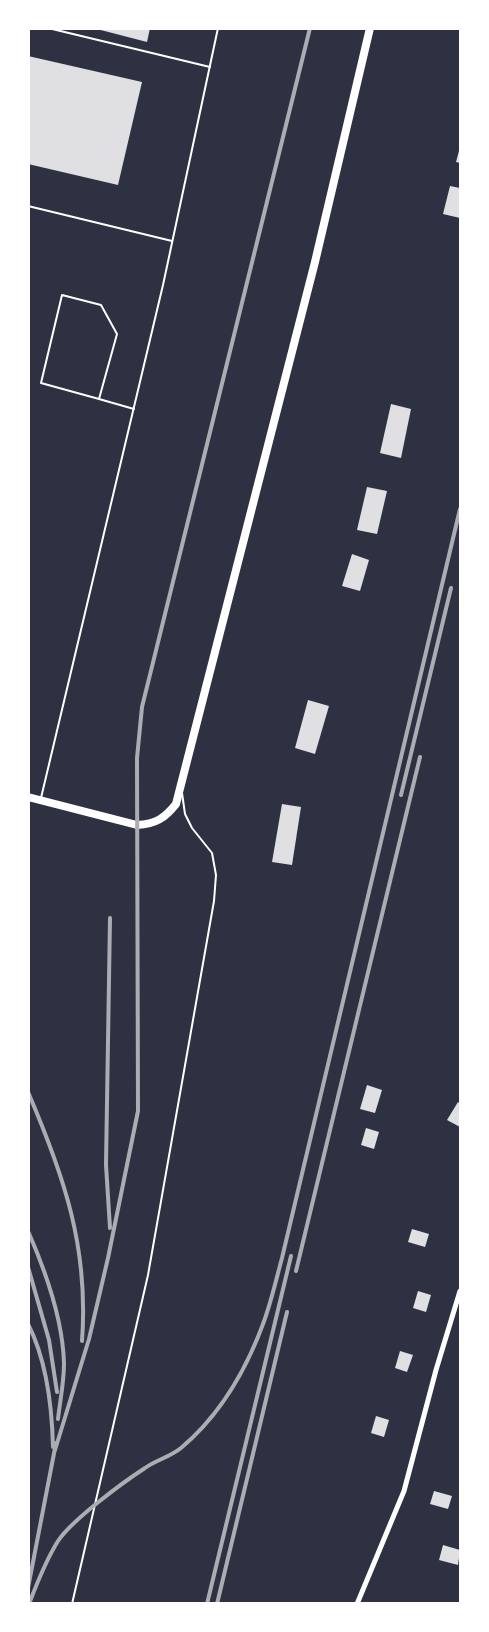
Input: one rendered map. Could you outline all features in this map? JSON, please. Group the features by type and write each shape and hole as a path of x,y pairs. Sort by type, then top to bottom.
{"highway":[{"path":"28,797 137,825 151,823 165,817 176,804 315,262 370,28"}],"street":[{"path":"357,1604 404,1491 436,1370 460,1291"}],"lane":[{"path":"48,28 210,68"},
{"path":"41,800 134,409 218,28"},
{"path":"28,207 172,241"},
{"path":"99,399 117,334 101,304 62,295 41,383 134,409"},
{"path":"72,1604 148,1275 214,901 216,874 212,853 185,814 181,789"}],"building":[{"path":"93,28 150,28 147,42"},
{"path":"28,56 142,82 118,185 28,164"},
{"path":"460,147 460,163 456,162"},
{"path":"450,186 460,188 460,218 443,214"},
{"path":"391,404 411,409 401,458 380,453"},
{"path":"367,487 387,491 377,534 357,530"},
{"path":"352,554 369,560 360,591 342,586"},
{"path":"308,700 329,706 315,754 295,748"},
{"path":"282,804 301,807 292,865 272,862"},
{"path":"367,1085 382,1090 375,1113 360,1109"},
{"path":"458,1102 460,1104 460,1127 447,1120"},
{"path":"366,1128 379,1132 374,1149 361,1145"},
{"path":"412,1229 429,1234 425,1247 408,1242"},
{"path":"418,1291 431,1295 426,1312 413,1308"},
{"path":"400,1351 413,1355 407,1372 395,1368"},
{"path":"376,1416 389,1420 384,1437 371,1433"},
{"path":"434,1491 452,1496 448,1509 430,1504"},
{"path":"443,1545 460,1550 458,1565 439,1560"}],"railway":[{"path":"55,1450 89,1339 138,1111 137,758 142,707 310,28"},
{"path":"29,1604 50,1556 65,1532 124,1483 149,1465 181,1448 207,1422 240,1375 263,1324 282,1258 460,509"},
{"path":"401,795 451,588"},
{"path":"296,1271 420,757"},
{"path":"110,918 106,1165 110,1228"},
{"path":"28,1092 53,1153 71,1213 82,1275 82,1341"},
{"path":"28,1231 47,1279 57,1313 63,1347 64,1371 58,1419"},
{"path":"207,1604 291,1256"},
{"path":"28,1267 49,1340 57,1392"},
{"path":"217,1604 287,1312"},
{"path":"28,1324 44,1368 53,1447"},
{"path":"28,1588 56,1443"}]}
